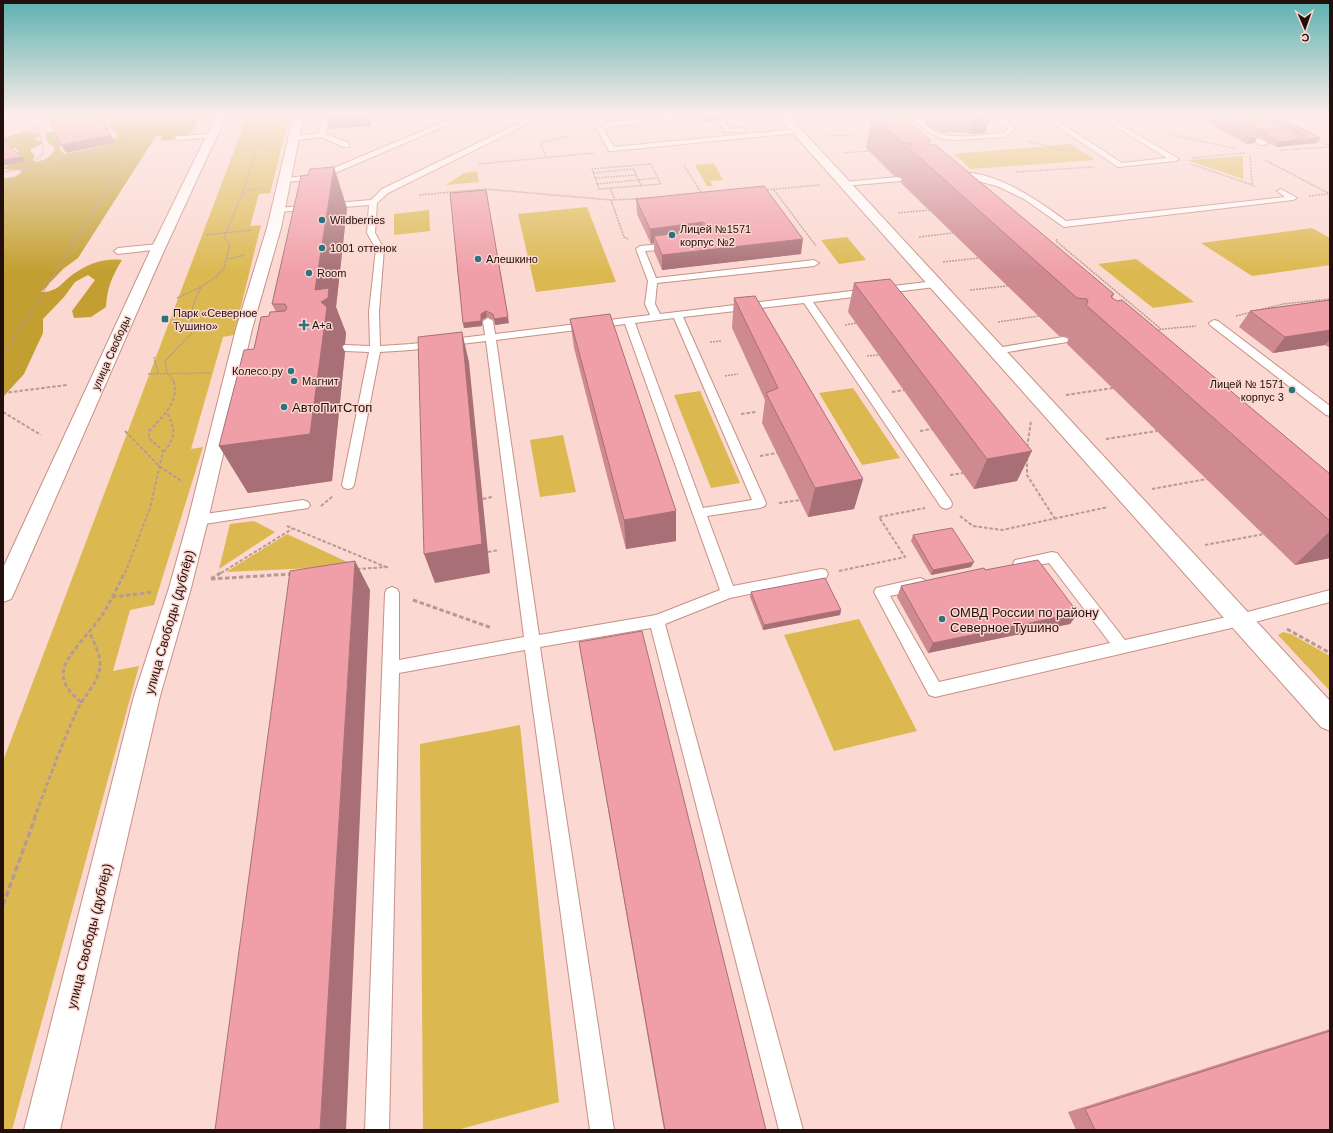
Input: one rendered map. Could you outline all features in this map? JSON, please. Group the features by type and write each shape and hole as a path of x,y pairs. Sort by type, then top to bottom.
{"street":[{"name":"улица Свободы","path":"3,593 158,247 197,167"},
{"name":"улица Свободы (дублёр)","path":"42,1130 147,696 180,588 241,360 244,329 274,228 288,167"},
{"path":"828,167 1330,719"}],"lane":[{"path":"285,180 318,177 343,167"},
{"path":"278,210 373,202 385,191 435,167"},
{"path":"947,176 970,175 1010,188 1032,200 1064,224 1293,198 1281,191"},
{"path":"844,184 898,179"},
{"path":"348,485 375,349 374,312 380,249 371,233 373,202"},
{"path":"656,318 650,304 653,281 640,249 680,245"},
{"path":"118,251 158,247"},
{"path":"653,281 814,263"},
{"path":"345,348 375,349 411,347 935,284"},
{"path":"807,300 946,504"},
{"path":"677,315 760,503 699,513"},
{"path":"488,321 532,642 602,1130"},
{"path":"629,321 728,593"},
{"path":"1214,323 1330,412"},
{"path":"996,351 1063,340"},
{"path":"198,520 303,505"},
{"path":"1005,567 1052,557 1121,647"},
{"path":"391,668 657,621 728,593 821,574"},
{"path":"935,581 881,592 935,690 1240,620 1330,596"},
{"path":"377,1130 392,593"},
{"path":"657,621 791,1130"}],"path":[{"path":"3,172 29,167"},
{"path":"3,188 29,167"},
{"path":"3,357 121,167"},
{"path":"178,298 201,287 216,277 224,268 230,245 224,238 250,167"},
{"path":"617,167 592,169 599,189 661,184 652,167"},
{"path":"685,167 702,194 698,195"},
{"path":"970,175 1093,167"},
{"path":"1199,167 1252,184 1279,199"},
{"path":"1251,167 1252,184"},
{"path":"1279,167 1330,194"},
{"path":"593,173 634,169 641,186"},
{"path":"595,178 636,175"},
{"path":"597,184 658,178"},
{"path":"760,191 821,185"},
{"path":"244,187 250,190"},
{"path":"610,188 615,200"},
{"path":"414,196 486,189 611,200 654,198"},
{"path":"469,190 470,196"},
{"path":"774,190 825,259 823,262 814,263"},
{"path":"421,195 427,191"},
{"path":"611,200 624,237 639,246 640,249"},
{"path":"892,214 929,210"},
{"path":"794,228 802,227"},
{"path":"206,235 274,228"},
{"path":"914,237 953,233"},
{"path":"1056,241 1161,329"},
{"path":"937,263 979,258"},
{"path":"963,291 1007,286"},
{"path":"162,454 163,451 149,438 149,431 167,412 176,391 174,381 166,373 165,361 194,331 190,317 201,287"},
{"path":"1146,330 1214,323 1258,309 1308,300 1330,299"},
{"path":"993,322 1039,316"},
{"path":"154,357 158,373"},
{"path":"148,374 204,373"},
{"path":"3,393 66,385"},
{"path":"1061,396 1113,388"},
{"path":"3,412 41,435"},
{"path":"81,702 74,696 64,682 64,668 89,631 100,618 126,571 150,508 162,454 173,441 175,428 167,412"},
{"path":"1031,419 1026,440 1027,475 1055,519"},
{"path":"1102,440 1157,431"},
{"path":"125,432 159,466 204,495"},
{"path":"1148,490 1207,479"},
{"path":"317,509 348,485"},
{"path":"821,574 905,558 880,517 946,504 973,526 1002,530 1132,502"},
{"path":"256,512 388,568"},
{"path":"296,573 211,579 298,523"},
{"path":"1201,546 1264,534"},
{"path":"388,568 392,593 532,642"},
{"path":"350,570 388,568"},
{"path":"112,597 155,591"},
{"path":"1260,614 1330,653"},
{"path":"3,905 61,746 81,702 92,686 100,667 98,652 89,631"}],"shaded area":[{"path":"136,167 78,258 63,269 41,292 47,292 55,289 72,275 90,265 108,260 122,260 115,271 111,282 106,307 91,317 74,318 72,311 95,280 88,275 75,282 64,297 43,319 43,333 24,374 3,397 3,179 17,176 22,172 20,170 3,168"},
{"path":"228,167 277,167 270,193 259,194 250,226 261,225 234,335 223,337 191,449 203,447 154,605 130,610 113,671 139,666 12,1130 3,1130 3,761"},
{"path":"696,167 716,167 723,180 710,181 713,186 707,186"},
{"path":"969,167 1000,167 971,169"},
{"path":"1207,167 1243,167 1243,179"},
{"path":"477,171 479,182 446,185 464,173"},
{"path":"587,207 616,282 536,292 518,214"},
{"path":"429,210 430,231 394,235 394,214"},
{"path":"1312,228 1330,238 1330,265 1252,276 1201,243"},
{"path":"847,237 866,260 839,264 821,240"},
{"path":"1136,259 1194,302 1153,308 1098,264"},
{"path":"853,388 900,458 862,465 819,393"},
{"path":"700,391 740,483 711,488 674,395"},
{"path":"563,435 576,492 540,497 530,440"},
{"path":"254,521 275,532 219,569 230,524"},
{"path":"287,534 356,566 226,572"},
{"path":"859,619 917,731 834,751 784,635"},
{"path":"1283,632 1291,634 1330,656 1330,691 1278,635"},
{"path":"520,725 559,1102 457,1130 423,1130 420,744"}],"building":[{"path":"334,167 315,290 329,288 328,298 321,302 327,307 310,434 219,446 244,350 254,349 261,317 269,316 270,312 285,311 287,308 285,304 272,304 301,176 308,175 310,169"},
{"path":"930,167 962,167 1114,294 1111,296 1112,298 1117,301 1122,300 1330,474 1330,521 1086,305 1088,302 1087,299 1077,298"},
{"path":"764,186 803,239 662,255 654,236 707,230 709,227 703,222 650,229 636,199"},
{"name":"Алешкино","path":"486,190 508,317 494,319 493,314 486,311 481,314 481,321 463,323 450,193"},
{"path":"890,279 1032,451 987,459 854,283"},
{"path":"755,296 863,479 815,488 766,393 778,388 734,298"},
{"path":"1330,300 1330,330 1285,337 1250,311"},
{"path":"610,314 676,511 624,520 570,319"},
{"path":"462,332 482,544 424,554 418,337"},
{"path":"952,528 974,562 933,570 913,535"},
{"path":"1038,560 1078,613 933,643 901,586 984,568 985,570"},
{"path":"355,561 320,1130 215,1130 290,571"},
{"path":"825,578 841,610 764,625 751,592"},
{"path":"642,631 766,1130 665,1130 579,642"},
{"path":"1330,1031 1330,1130 1095,1130 1085,1109"}],"place":[{"name":"Wildberries","path":"322,220"},
{"name":"Лицей №1571 корпус №2","path":"672,235"},
{"name":"1001 оттенок","path":"322,248"},
{"name":"Алешкино","path":"478,259"},
{"name":"Room","path":"309,273"},
{"name":"Парк «Северное Тушино»","path":"165,319"},
{"name":"А+а","path":"304,325"},
{"name":"Колесо.ру","path":"291,371"},
{"name":"Магнит","path":"294,381"},
{"name":"Лицей № 1571 корпус 3","path":"1292,390"},
{"name":"АвтоПитСтоп","path":"284,407"},
{"name":"ОМВД России по району Северное Тушино","path":"942,619"}]}
